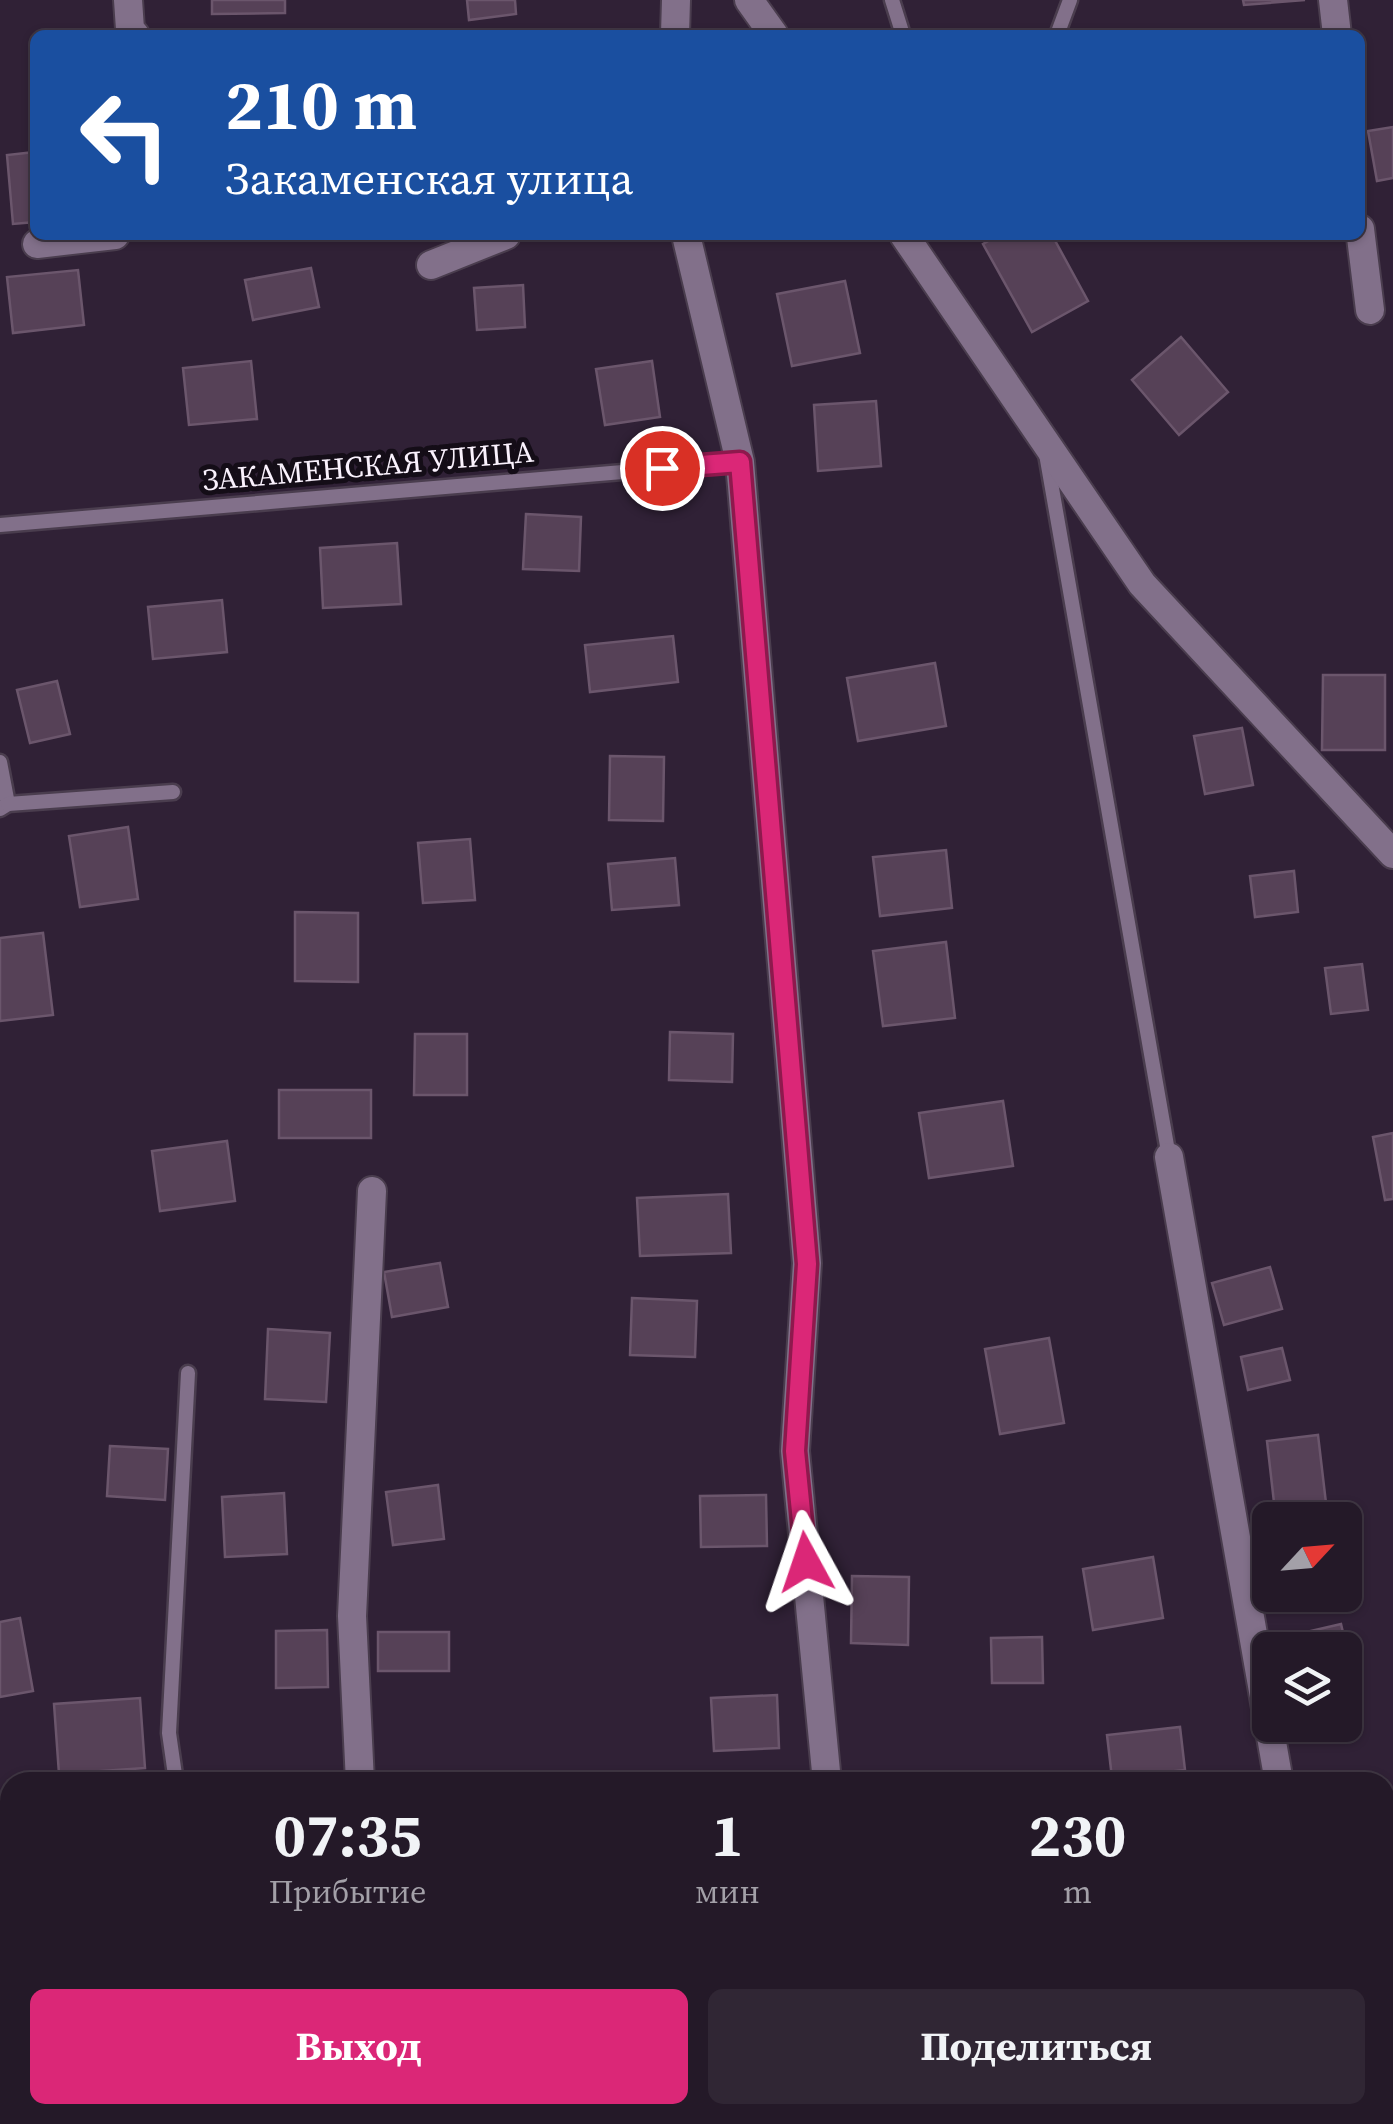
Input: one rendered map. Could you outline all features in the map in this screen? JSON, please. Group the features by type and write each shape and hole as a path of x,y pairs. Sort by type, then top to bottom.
{"street":[{"path":"128,0 130,30"},
{"path":"675,30 676,0"},
{"path":"750,0 771,30"},
{"path":"1333,0 1336,30"},
{"path":"37,244 72,240"},
{"path":"431,266 494,240"},
{"path":"687,240 740,462 807,1264 795,1451 825,1772"},
{"path":"907,240 1142,584 1393,854"},
{"path":"1355,240 1370,310"},
{"path":"1170,1157 1277,1772"},
{"path":"360,1772 352,1616 372,1191"}],"lane":[{"path":"892,0 901,30"},
{"path":"1059,30 1070,0"},
{"path":"1043,441 1170,1157"},
{"name":"ЗАКАМЕНСКАЯ УЛИЦА","path":"0,525 740,462"},
{"path":"0,762 4,807 173,792"},
{"path":"175,1772 169,1734 188,1373"}],"building":[{"path":"212,0 285,0 285,13 212,14"},
{"path":"467,0 515,0 516,14 469,20"},
{"path":"1243,0 1305,0 1244,5"},
{"path":"1393,127 1393,178 1377,181 1368,131"},
{"path":"30,153 30,222 13,224 7,155"},
{"path":"990,240 1055,240 1088,301 1032,332 983,244"},
{"path":"311,268 319,307 253,320 245,280"},
{"path":"78,270 84,325 13,333 7,277"},
{"path":"845,281 860,353 792,366 777,294"},
{"path":"523,285 525,327 477,330 474,288"},
{"path":"1181,337 1228,392 1179,435 1132,380"},
{"path":"251,361 257,419 189,425 183,368"},
{"path":"652,361 660,417 605,425 596,369"},
{"path":"876,401 881,466 818,471 814,405"},
{"path":"526,514 581,517 579,571 523,569"},
{"path":"397,543 401,604 323,608 320,548"},
{"path":"222,600 227,652 153,659 148,607"},
{"path":"673,636 678,682 590,692 585,645"},
{"path":"935,663 946,726 858,741 847,678"},
{"path":"1323,675 1385,675 1385,750 1322,750"},
{"path":"57,681 70,734 30,743 17,690"},
{"path":"1242,728 1253,785 1205,794 1194,736"},
{"path":"610,756 664,757 663,821 609,820"},
{"path":"128,827 138,899 80,907 69,836"},
{"path":"470,839 475,900 423,903 418,843"},
{"path":"946,850 952,908 880,916 873,857"},
{"path":"675,858 679,905 612,910 608,864"},
{"path":"1294,871 1298,912 1255,917 1250,876"},
{"path":"295,912 358,913 358,982 295,981"},
{"path":"43,933 53,1015 0,1021 0,938"},
{"path":"946,942 955,1018 883,1026 873,951"},
{"path":"1362,964 1368,1010 1331,1014 1325,968"},
{"path":"670,1032 733,1034 732,1082 669,1080"},
{"path":"415,1034 467,1034 467,1095 414,1095"},
{"path":"279,1090 371,1090 371,1138 279,1138"},
{"path":"1003,1101 1013,1166 929,1178 919,1113"},
{"path":"1393,1133 1393,1199 1385,1200 1373,1137"},
{"path":"227,1141 235,1201 160,1211 152,1151"},
{"path":"728,1194 731,1253 640,1256 637,1198"},
{"path":"440,1263 448,1307 392,1317 384,1272"},
{"path":"1270,1267 1282,1309 1224,1325 1212,1283"},
{"path":"632,1298 697,1301 695,1357 630,1355"},
{"path":"268,1329 330,1333 326,1402 265,1399"},
{"path":"1049,1338 1064,1423 1000,1434 985,1349"},
{"path":"1282,1348 1290,1380 1248,1390 1241,1357"},
{"path":"1318,1435 1326,1502 1274,1502 1267,1441"},
{"path":"110,1446 168,1449 165,1500 107,1496"},
{"path":"438,1485 444,1539 393,1545 386,1492"},
{"path":"284,1493 287,1554 225,1557 222,1497"},
{"path":"766,1495 767,1546 701,1547 700,1496"},
{"path":"1153,1557 1163,1618 1093,1630 1083,1569"},
{"path":"852,1576 909,1577 908,1645 851,1643"},
{"path":"20,1618 33,1691 0,1697 0,1622"},
{"path":"1341,1624 1343,1632 1307,1632"},
{"path":"327,1630 328,1687 276,1688 276,1631"},
{"path":"378,1632 449,1632 449,1671 378,1671"},
{"path":"1042,1637 1043,1683 992,1683 991,1638"},
{"path":"777,1695 779,1748 714,1751 711,1698"},
{"path":"140,1698 145,1768 59,1772 54,1704"},
{"path":"1180,1727 1185,1770 1111,1772 1107,1735"}],"route":[{"path":"662,468 740,462 807,1264 795,1451 806,1562"}]}
